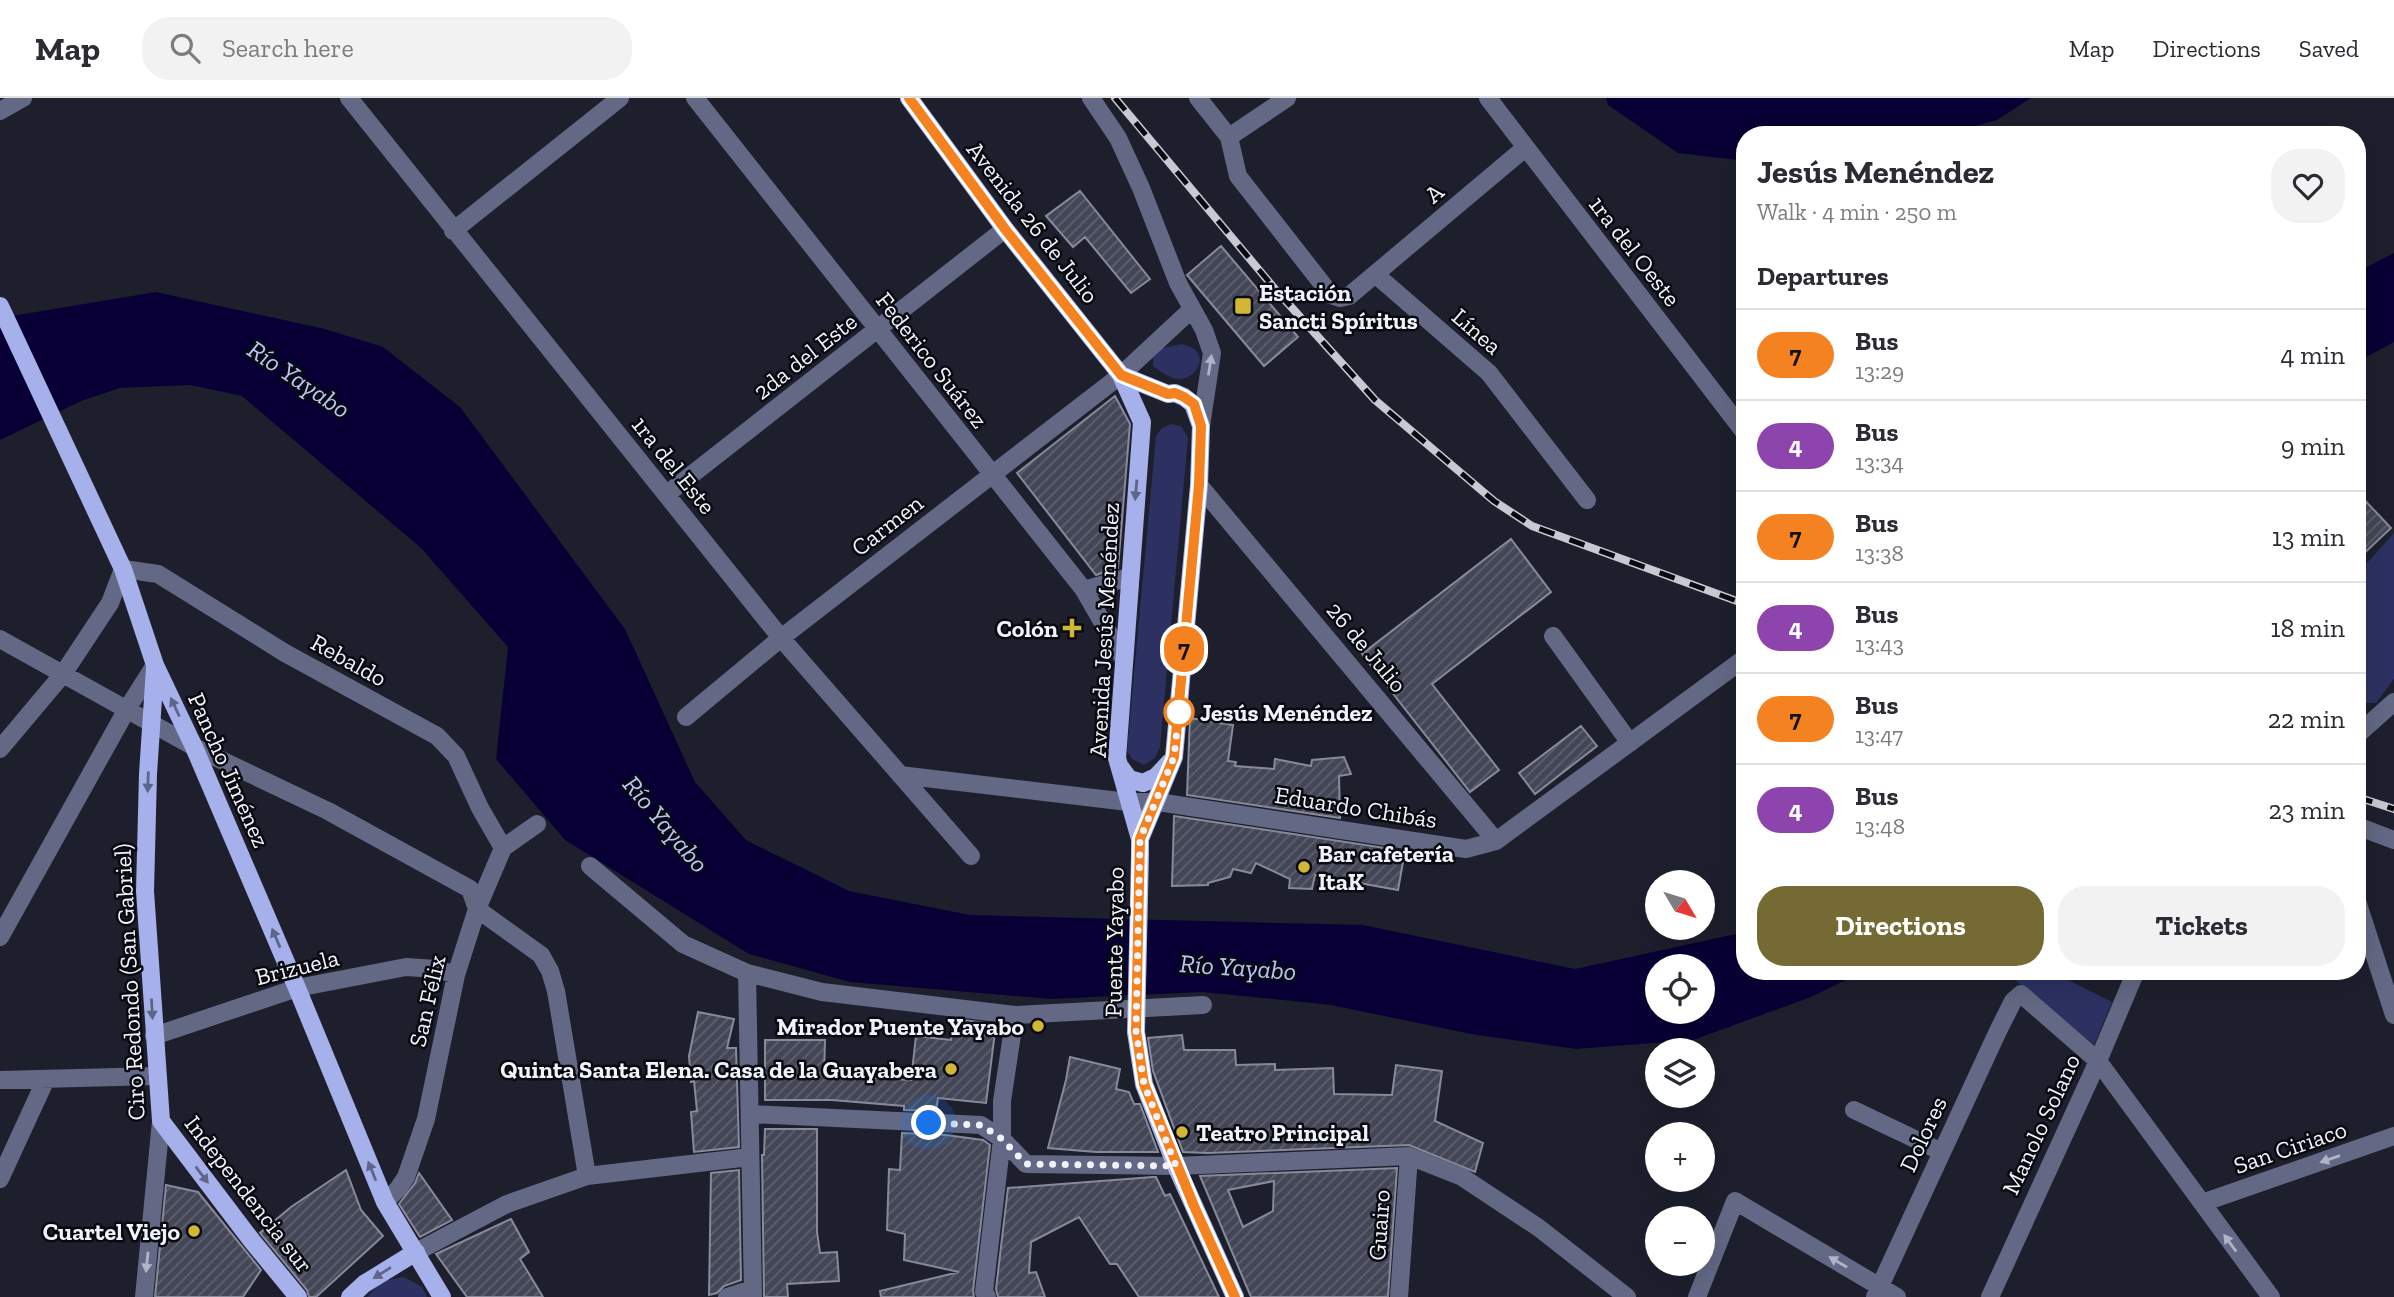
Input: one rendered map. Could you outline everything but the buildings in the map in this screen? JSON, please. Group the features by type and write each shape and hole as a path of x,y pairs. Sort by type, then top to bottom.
{"main road":[{"name":"Avenida 26 de Julio","path":"909,98 1005,229 1121,375 1142,422"},
{"name":"Pancho Jiménez","path":"0,306 123,569 155,665 194,747 385,1202 442,1297"},
{"name":"Avenida 26 de Julio","path":"1121,375 1168,394"},
{"path":"1140,847 1174,757 1199,485 1201,426 1194,404 1175,393 1168,394 1155,403 1142,422"},
{"name":"Avenida Jesús Menéndez","path":"1140,847 1117,758 1142,422"},
{"name":"Ciro Redondo (San Gabriel)","path":"155,665 148,774 145,891 161,1121"},
{"path":"1117,758 1122,771 1129,779 1143,783 1161,773 1174,757"},
{"name":"Puente Yayabo","path":"1140,847 1136,1031 1144,1084 1176,1166 1235,1297"},
{"name":"Independencia sur","path":"161,1121 298,1297"},
{"path":"350,1297 364,1284 416,1252"}],"street":[{"path":"0,111 23,98"},
{"name":"1ra del Este","path":"349,98 781,638 971,856"},
{"path":"453,231 620,98"},
{"name":"Federico Suárez","path":"695,98 1084,590 1123,658"},
{"path":"1091,98 1118,138 1151,212 1178,283 1204,330 1212,353 1201,426"},
{"path":"1198,98 1229,137 1238,176 1331,295 1340,298 1349,296 1375,274"},
{"path":"1229,137 1287,98"},
{"name":"1ra del Oeste","path":"1488,98 1736,421"},
{"name":"A","path":"1375,274 1525,148"},
{"name":"2da del Este","path":"667,494 1005,229"},
{"name":"Línea","path":"1375,274 1489,373 1587,500"},
{"path":"1121,375 1192,309"},
{"name":"Carmen","path":"686,717 781,638 1121,375"},
{"name":"26 de Julio","path":"1199,485 1496,841"},
{"path":"0,749 63,674 110,603 123,569"},
{"name":"Rebaldo","path":"123,569 158,574 285,653 437,736 456,756 480,808 503,848"},
{"path":"1084,590 1129,577"},
{"path":"1553,636 1630,743"},
{"path":"0,639 194,747 328,811 470,889 477,909 541,955 550,971 556,991 587,1176"},
{"path":"0,937 127,709 155,665"},
{"name":"Eduardo Chibás","path":"901,775 1128,802 1157,802 1466,849 1496,841 1736,665"},
{"path":"2366,727 2394,702"},
{"path":"503,848 537,824"},
{"path":"2366,830 2394,840"},
{"name":"San Félix","path":"385,1202 406,1177 426,1119 456,975 477,909 503,848"},
{"path":"590,866 683,944 747,972 822,992 1015,1015 1203,1005"},
{"path":"2366,929 2394,1016"},
{"name":"Brizuela","path":"154,1036 297,988 407,967 437,969 456,975"},
{"path":"727,1297 753,1293 747,972"},
{"name":"Manolo Solano","path":"1990,1297 2132,980"},
{"name":"Dolores","path":"1877,1291 2013,1000 2021,994 2098,1061"},
{"path":"987,1297 984,1292 1002,1139 1002,1101 1015,1015"},
{"path":"2098,1061 2271,1297"},
{"path":"0,1080 157,1076"},
{"path":"0,1179 46,1079"},
{"path":"1854,1110 1942,1152"},
{"path":"750,1114 981,1125 1002,1139 1026,1164 1176,1166 1409,1156 1462,1177 1539,1228 1627,1297"},
{"name":"Ciro Redondo (San Gabriel)","path":"144,1297 161,1121"},
{"name":"San Ciriaco","path":"2202,1203 2394,1136"},
{"name":"Guairo","path":"1399,1297 1409,1156"},
{"path":"416,1252 507,1204 587,1176 750,1157"},
{"path":"1697,1297 1735,1201 1877,1291 1897,1297"}],"shaded area":[{"path":"1182,344 1194,349 1199,357 1198,366 1192,374 1184,379 1175,378 1153,366 1153,357 1162,348"},
{"path":"1171,424 1181,426 1188,438 1160,747 1155,758 1144,765 1132,759 1127,751 1156,436 1162,428"},
{"path":"2394,533 2394,679 2376,703 2366,703 2366,564"},
{"path":"2015,980 2068,980 2112,1002 2094,1045"},
{"path":"404,1277 422,1287 427,1297 367,1297 382,1281"}],"water":[{"path":"1606,98 2031,98 1997,120 1975,126 1736,126 1736,160 1678,153 1608,105"},
{"path":"2394,253 2394,342 2366,357 2366,267"},
{"name":"Río Yayabo","path":"156,292 325,329 383,347 460,407 625,629 695,782 746,840 849,891 970,915 1363,925 1575,969 1736,934 1736,980 1846,980 1811,997 1698,1038 1645,1038 1645,1044 1576,1049 1471,1034 1331,1005 1202,992 1052,999 850,982 749,954 565,840 496,759 508,647 421,548 242,396 190,385 120,388 81,401 0,440 0,318"}],"railway":[{"path":"1115,98 1275,289 1375,400 1494,501 1532,526 1736,601"},
{"path":"2366,800 2394,809"}],"bus line":[{"name":"7","path":"909,98 1005,229 1121,375 1168,394 1175,393 1184,397 1194,404 1201,426 1199,485 1176,744 1174,757 1157,802 1140,839 1136,1031 1144,1084 1176,1166 1235,1297"}],"place":[{"name":"Estación Sancti Spíritus","path":"1243,306"},
{"name":"Colón","path":"1072,628"},
{"name":"Jesús Menéndez","path":"1179,712"},
{"name":"Bar cafetería ItaK","path":"1304,867"},
{"name":"Mirador Puente Yayabo","path":"1038,1026"},
{"name":"Quinta Santa Elena. Casa de la Guayabera","path":"951,1069"},
{"name":"Teatro Principal","path":"1182,1132"},
{"name":"Cuartel Viejo","path":"194,1231"}],"route":[{"path":"929,1123 981,1125 1002,1139 1026,1164 1176,1166 1144,1084 1136,1031 1140,839 1174,757 1179,712"}]}
